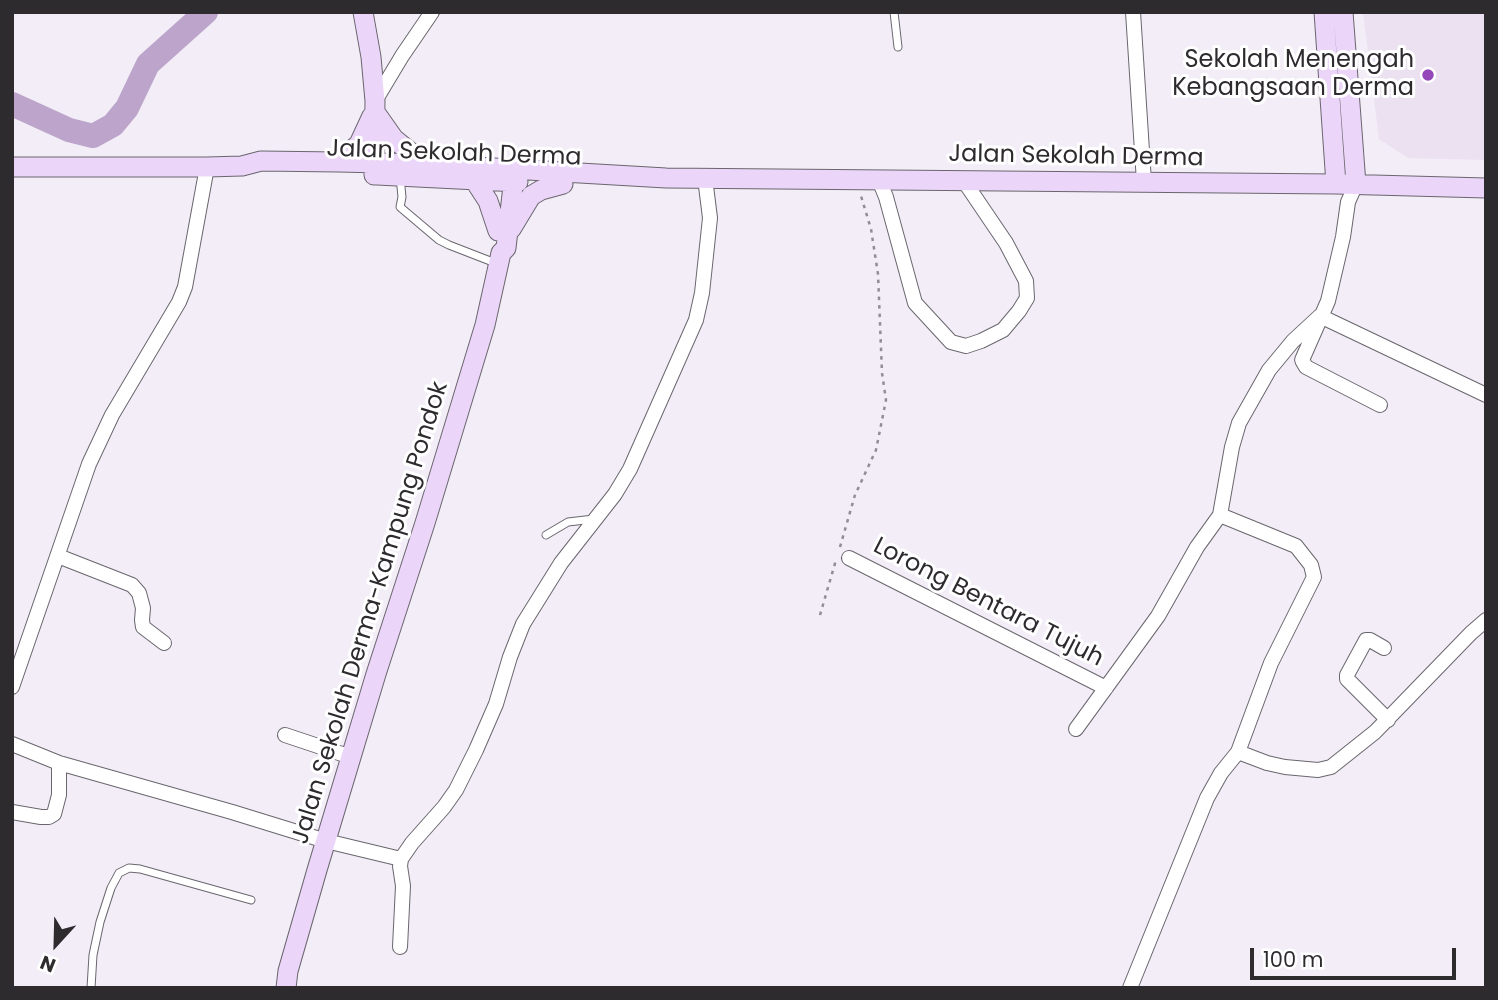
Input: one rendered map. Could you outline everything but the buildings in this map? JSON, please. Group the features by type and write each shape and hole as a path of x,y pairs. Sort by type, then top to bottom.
{"street":[{"path":"363,12 371,57 375,107 374,169"},
{"path":"338,162 359,144 402,56 432,12"},
{"path":"1133,12 1144,182"},
{"path":"1334,14 1335,184"},
{"path":"1334,14 1352,193 1328,301 1303,360 1306,367 1380,405"},
{"path":"375,107 394,139 425,163"},
{"name":"Jalan Sekolah Derma","path":"12,167 207,167 242,166 261,161 338,162 400,177 475,181 508,175 1335,184 1352,193 1486,188"},
{"name":"Jalan Sekolah Derma","path":"242,166 261,173 374,169 425,163 563,184 666,178"},
{"path":"12,687 89,464 137,370 185,287 207,167"},
{"name":"Jalan Sekolah Derma-Kampung Pondok","path":"286,988 288,971 351,757 485,325 501,245 508,175"},
{"path":"400,947 403,886 401,859 456,790 496,704 523,624 561,563 615,494 630,469 696,320 702,293 710,218 705,178"},
{"path":"879,180 915,303 951,342 966,346 1003,330 1027,298 1026,281 1006,243 964,181"},
{"path":"475,181 488,201 501,245"},
{"path":"501,245 531,196 541,190 563,184"},
{"path":"1320,316 1486,395"},
{"path":"1076,729 1158,616 1197,547 1220,516 1239,423 1269,370 1293,341 1320,316"},
{"path":"1130,988 1207,798 1221,773 1238,752 1271,663 1314,577 1311,565 1296,546 1220,516"},
{"path":"58,556 132,585 139,593 143,608 143,627 164,643"},
{"name":"Lorong Bentara Tujuh","path":"849,558 1106,688"},
{"path":"1238,752 1285,767 1325,769 1338,762 1375,732 1486,620"},
{"path":"1384,648 1366,640 1347,679 1388,719"},
{"path":"285,735 351,757"},
{"path":"12,744 59,763 326,841 401,859"},
{"path":"12,812 41,817 54,814 59,795 59,763"}],"lane":[{"path":"894,12 898,47"},
{"path":"400,177 400,207 439,240 449,245 501,245"},
{"path":"546,535 568,522 595,519"},
{"path":"91,988 93,955 100,922 119,873 129,868 140,869 251,900"}],"path":[{"path":"820,615 855,495 876,450 886,400 882,373 878,275 871,229 855,180"}],"shaded area":[{"name":"Sekolah Menengah Kebangsaan Derma","path":"1363,12 1486,12 1486,160 1408,158 1379,139"}],"waterway":[{"path":"12,104 69,130 93,136 113,125 127,108 148,64 206,12"}],"place":[{"name":"Sekolah Menengah Kebangsaan Derma","path":"1428,75"}]}
